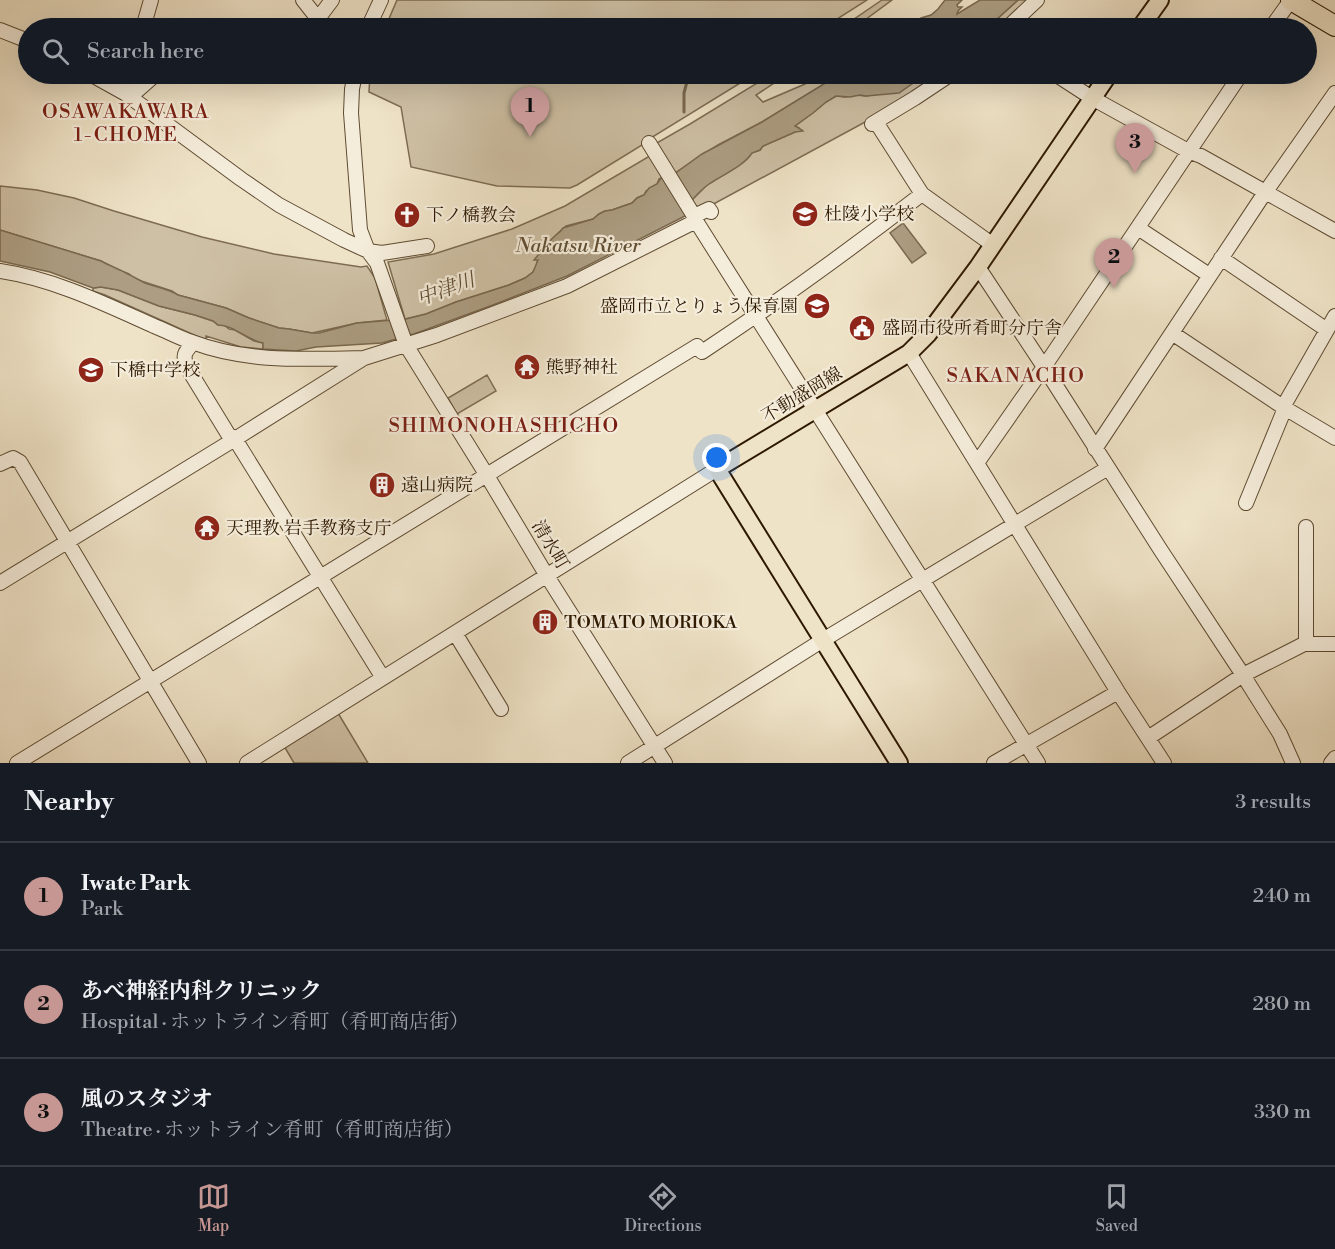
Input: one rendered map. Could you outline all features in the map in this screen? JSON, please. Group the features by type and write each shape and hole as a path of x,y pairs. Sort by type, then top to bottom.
{"highway":[{"path":"1291,0 1335,26"}],"main road":[{"path":"1147,18 1160,0"},
{"name":"不動盛岡線","path":"717,469 909,353 928,334 978,267 1102,84"},
{"path":"717,469 899,763"}],"street":[{"path":"146,18 151,0"},
{"path":"303,0 312,18"},
{"path":"319,18 332,0"},
{"path":"373,18 381,0"},
{"path":"1018,18 1037,0"},
{"path":"1278,18 1291,0"},
{"path":"0,30 18,37"},
{"path":"108,84 128,95 279,205 344,240 368,251 382,253 427,246"},
{"path":"128,95 130,84"},
{"path":"128,95 143,84"},
{"path":"353,84 351,113 360,230 368,251"},
{"path":"936,84 874,123 922,194 993,245"},
{"path":"1070,84 1335,231"},
{"path":"977,463 1234,84"},
{"path":"1095,448 1265,192 1333,101"},
{"path":"649,143 694,216 709,208 711,212"},
{"path":"17,763 697,346 702,352 842,255 922,194"},
{"path":"0,583 364,358 405,342 437,335 567,286 696,221 1038,763"},
{"path":"1138,228 1209,275"},
{"name":"清水町","path":"368,251 377,263 405,342 547,576 665,763"},
{"path":"1221,258 1327,330"},
{"path":"978,267 1243,675 1280,734 1293,763"},
{"path":"0,271 40,280 90,298 193,343 241,355 282,360 364,358"},
{"path":"1246,503 1284,408 1335,316"},
{"path":"1172,333 1284,408 1335,438"},
{"path":"193,343 186,351 184,360 187,367 228,434 236,439 383,678"},
{"path":"909,353 1164,763"},
{"path":"0,464 13,458 20,462 199,763"},
{"path":"628,763 823,640 1108,468"},
{"path":"247,763 717,469"},
{"path":"1306,527 1306,644"},
{"path":"455,633 501,709"},
{"path":"1148,738 1243,675 1306,644 1335,644"},
{"path":"994,763 1118,692"}],"shaded area":[{"path":"397,0 867,0 839,18 389,18"},
{"path":"882,0 892,0 868,18 856,18"},
{"path":"1018,0 1029,0 1009,18 998,18"},
{"path":"369,84 739,84 570,188 497,186 411,167 401,107 369,92"},
{"path":"756,84 773,84 756,95 763,102 805,84 824,84 762,122 718,145 674,174 655,144"},
{"path":"905,84 925,84 867,121 699,212 689,203 707,185 730,171 751,153 795,132 799,128 795,126 836,96 872,95"},
{"path":"653,154 666,175 659,179 657,184 632,203 605,211 593,219 566,226 539,255 533,272 525,278 426,314 405,319 388,262 434,254 512,229 565,206"},
{"path":"0,186 37,190 74,198 202,237 274,254 367,266 375,278 387,320 357,323 312,333 279,328 226,308 178,295 135,279 101,261 0,230"},
{"path":"93,288 118,290 159,306 224,325 254,341 263,343 263,349 241,347 206,336 206,340 203,339 93,291"},
{"path":"487,375 496,391 457,414 448,398"},
{"path":"338,713 368,763 294,763 284,746"}],"water":[{"path":"945,0 962,0 957,5 962,7 957,14 980,0 1018,0 998,18 921,18 931,15"},
{"name":"Nakatsu River","path":"824,84 912,84 899,93 836,96 795,126 803,131 795,132 763,146 738,166 706,186 685,208 685,216 567,276 414,334 382,343 316,347 296,351 263,349 263,343 213,321 159,306 118,290 93,288 50,272 0,261 0,230 101,261 145,283 226,308 279,328 319,333 357,323 406,319 525,278 533,272 538,260 534,260 563,228 632,203 657,184 662,177 674,174 702,154 762,122"},
{"path":"903,223 926,253 912,263 890,233"}],"waterway":[{"path":"684,112 686,84"}],"place":[{"name":"Iwate Park","path":"530,137"},
{"name":"風のスタジオ","path":"1135,173"},
{"name":"杜陵小学校","path":"805,214"},
{"name":"下ノ橋教会","path":"407,215"},
{"name":"あべ神経内科クリニック","path":"1114,288"},
{"name":"盛岡市立とりょう保育園","path":"817,306"},
{"name":"盛岡市役所肴町分庁舎","path":"862,328"},
{"name":"熊野神社","path":"527,367"},
{"name":"下橋中学校","path":"91,370"},
{"name":"遠山病院","path":"382,485"},
{"name":"天理教 岩手教務支庁","path":"207,528"},
{"name":"TOMATO MORIOKA","path":"545,622"}],"district":[{"name":"OSAWAKAWARA 1-CHOME","path":"126,124"},
{"name":"SAKANACHO","path":"1016,376"},
{"name":"SHIMONOHASHICHO","path":"504,426"}],"water label":[{"name":"中津川","path":"446,290"}]}
